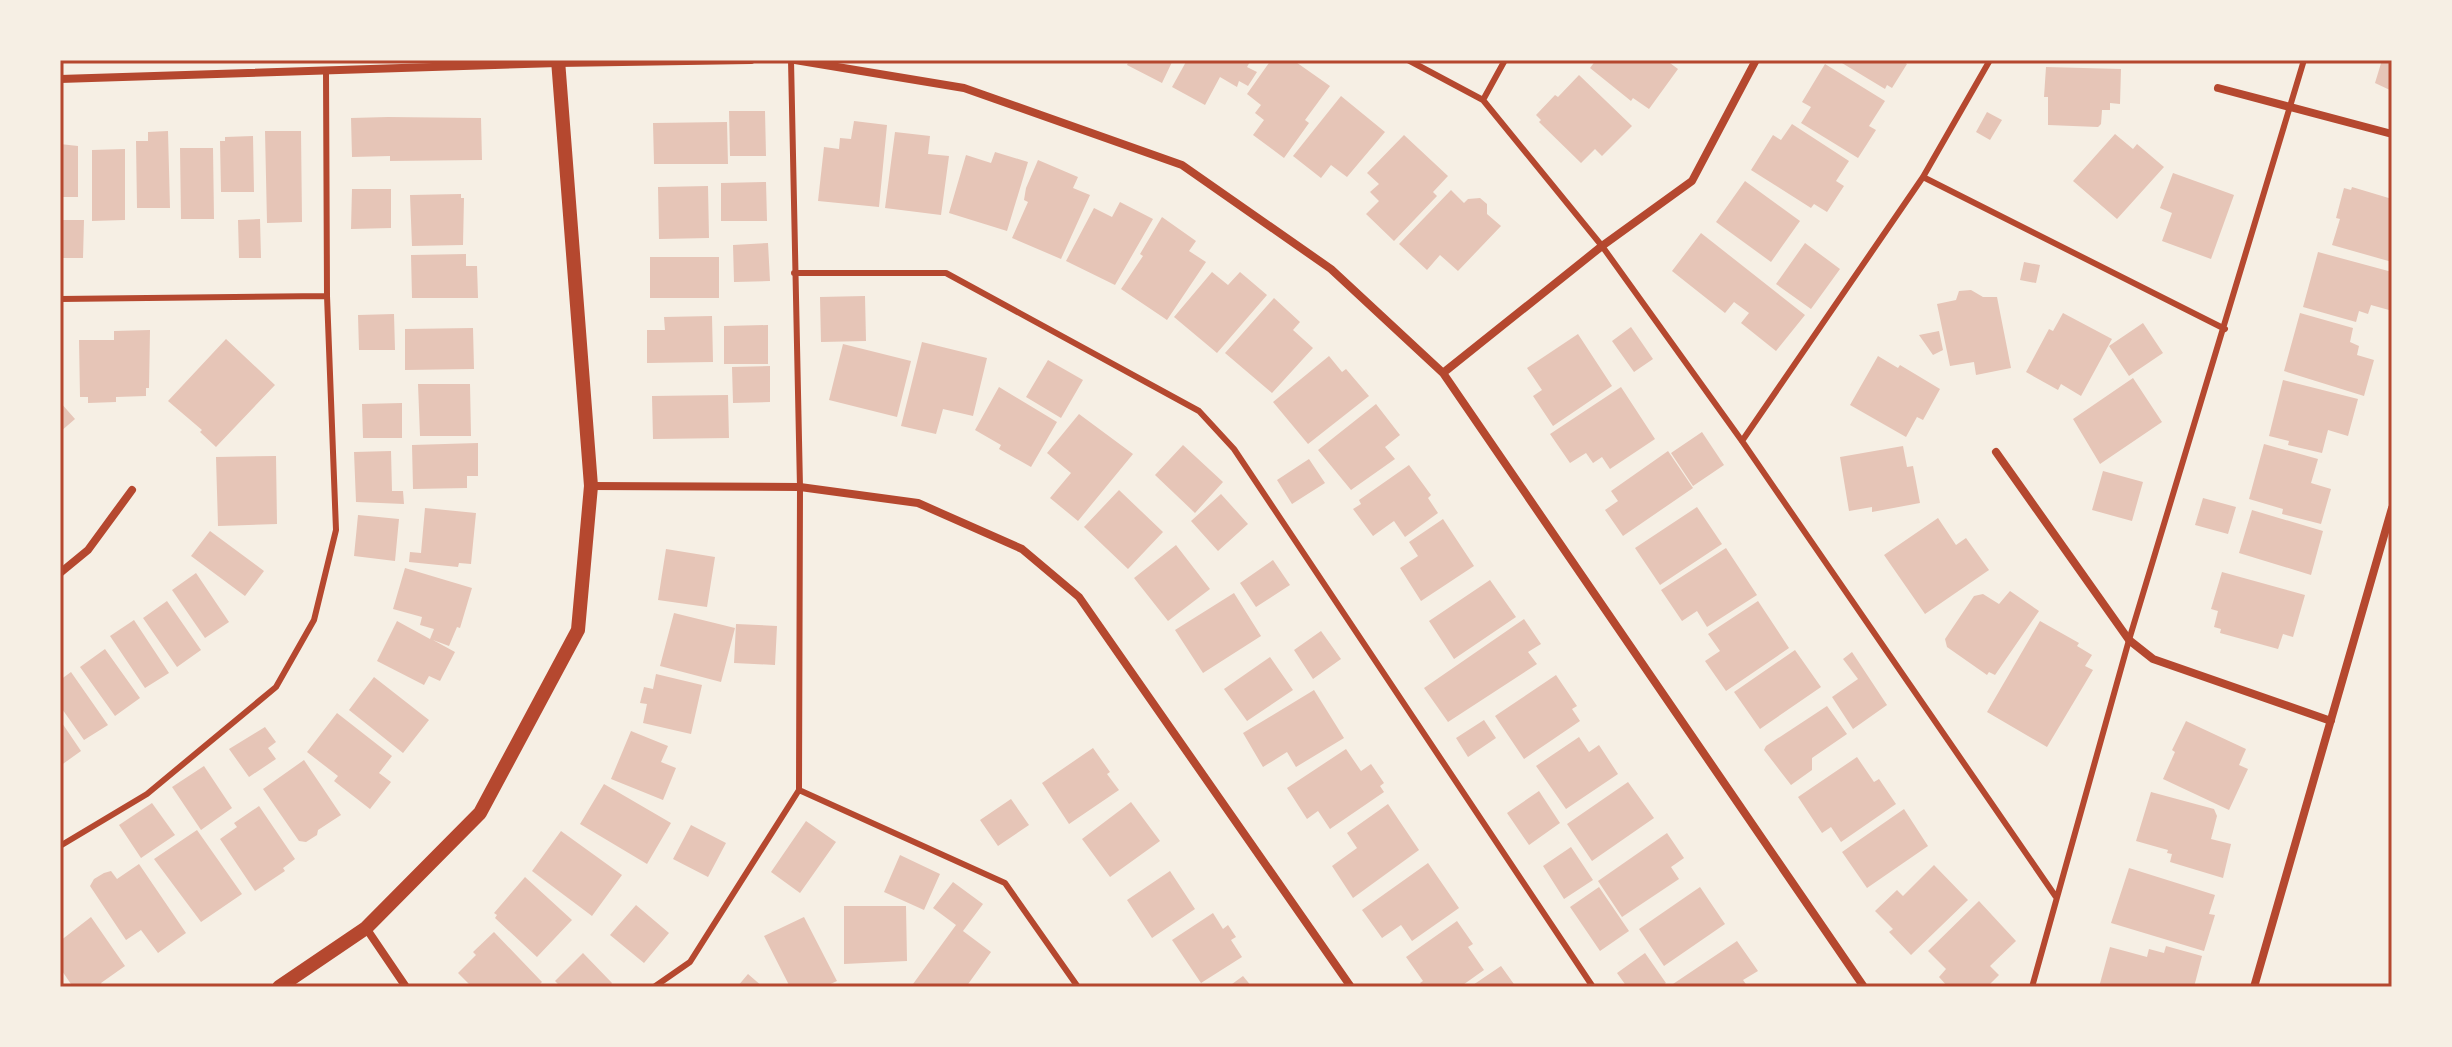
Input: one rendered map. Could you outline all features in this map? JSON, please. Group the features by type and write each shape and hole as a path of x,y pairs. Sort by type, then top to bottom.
{"street":[{"path":"60,79 326,72 558,61 751,60"},
{"path":"793,60 964,88 1182,165 1331,269 1443,373 1864,987"},
{"path":"1443,373 1602,246 1692,181 1756,60"},
{"path":"279,987 366,928 480,813 578,630 591,486 558,61"},
{"path":"2218,88 2392,134"},
{"path":"1996,452 2129,640 2153,659 2331,721"},
{"path":"591,486 800,487 918,503 1022,549 1079,597 1351,987"},
{"path":"60,573 88,550 132,490"},
{"path":"2254,987 2392,508"},
{"path":"366,928 406,987"}],"lane":[{"path":"654,987 690,962 799,790 800,487 794,273 793,60"},
{"path":"1408,60 1483,100 1602,246 1742,441 2056,897"},
{"path":"1483,100 1505,60"},
{"path":"1742,441 1923,177 1990,60"},
{"path":"2032,987 2129,640 2304,60"},
{"path":"60,846 147,794 276,687 314,620 336,530 327,296 326,72"},
{"path":"1923,177 2225,329"},
{"path":"794,273 946,273 1199,411 1234,449 1593,987"},
{"path":"60,299 327,296"},
{"path":"799,790 1005,883 1078,987"}],"building":[{"path":"1129,60 1173,60 1162,83 1127,65"},
{"path":"1187,60 1251,60 1247,67 1257,72 1248,86 1239,81 1237,87 1220,77 1205,105 1172,87"},
{"path":"1271,60 1293,60 1330,86 1305,120 1309,123 1284,158 1253,135 1264,120 1255,113 1261,105 1247,94"},
{"path":"1596,60 1666,60 1678,69 1649,109 1633,98 1631,101 1590,68"},
{"path":"1837,60 1901,60 1907,64 1892,88 1887,85 1885,89"},
{"path":"2382,60 2392,60 2392,91 2375,83"},
{"path":"1825,64 1885,101 1869,126 1876,130 1858,158 1801,123 1811,107 1802,102"},
{"path":"2046,67 2121,69 2120,104 2110,103 2110,110 2102,110 2098,127 2048,125 2048,97 2044,97"},
{"path":"1579,75 1632,126 1602,156 1595,149 1581,163 1539,122 1541,120 1536,115"},
{"path":"1341,96 1385,132 1347,177 1331,165 1321,178 1293,156"},
{"path":"729,111 765,111 766,156 730,156"},
{"path":"1987,112 2002,120 1990,140 1976,132"},
{"path":"351,118 481,118 482,160 390,161 390,156 352,157"},
{"path":"854,121 887,125 879,207 818,201 824,147 839,149 840,138 851,139"},
{"path":"727,122 728,164 654,164 653,123"},
{"path":"1792,124 1849,161 1836,181 1844,186 1827,212 1814,204 1811,208 1751,170 1773,135 1781,140"},
{"path":"168,131 170,208 137,208 136,141 148,141 148,132"},
{"path":"265,131 301,131 302,222 267,223"},
{"path":"895,132 930,136 928,154 949,156 941,215 885,208"},
{"path":"2115,134 2133,149 2137,144 2164,167 2117,219 2073,181"},
{"path":"1404,135 1448,176 1433,192 1437,196 1394,241 1366,214 1379,201 1370,192 1379,184 1367,173"},
{"path":"253,136 254,192 221,192 220,141 225,141 225,137"},
{"path":"60,144 78,146 78,197 60,197"},
{"path":"180,148 213,148 214,219 181,219"},
{"path":"125,149 125,220 92,221 92,150"},
{"path":"995,152 1028,162 1007,231 949,213 966,155 991,163"},
{"path":"1038,160 1078,177 1073,188 1090,195 1061,259 1012,238 1028,202 1024,200 1026,188"},
{"path":"2173,173 2234,195 2211,259 2162,241 2172,213 2160,208"},
{"path":"1745,181 1800,221 1771,262 1716,222"},
{"path":"766,182 767,221 721,221 721,183"},
{"path":"708,186 709,238 659,239 658,187"},
{"path":"2352,187 2392,199 2392,262 2332,245 2340,219 2336,218 2344,188 2351,190"},
{"path":"352,189 391,189 391,228 351,229"},
{"path":"1451,190 1464,203 1468,199 1480,198 1487,204 1487,214 1501,226 1458,271 1440,255 1427,270 1399,244"},
{"path":"461,194 464,198 463,245 412,246 410,195"},
{"path":"1120,202 1153,219 1115,285 1066,261 1094,208 1112,217"},
{"path":"1162,217 1196,241 1189,251 1206,262 1167,320 1121,289 1143,256 1140,254"},
{"path":"260,219 261,258 239,258 238,220"},
{"path":"60,220 84,220 83,258 60,258"},
{"path":"1701,233 1805,315 1776,351 1741,323 1749,313 1734,302 1725,313 1672,271"},
{"path":"768,243 770,281 734,282 733,245"},
{"path":"1805,243 1840,269 1811,309 1776,284"},
{"path":"2318,252 2392,272 2389,310 2371,305 2368,314 2359,311 2356,322 2303,307"},
{"path":"466,254 466,266 477,266 478,298 412,298 411,255"},
{"path":"650,257 719,257 719,298 650,298"},
{"path":"2024,262 2040,265 2036,283 2020,280"},
{"path":"1212,272 1228,285 1240,272 1267,295 1217,353 1174,317"},
{"path":"1971,290 1983,297 1997,297 2011,368 1976,375 1974,362 1950,366 1937,304 1956,300 1959,291"},
{"path":"865,296 866,341 821,342 820,297"},
{"path":"1274,298 1300,322 1293,330 1313,348 1272,393 1225,353"},
{"path":"2063,313 2112,339 2081,396 2061,384 2058,390 2026,372 2049,329 2053,331"},
{"path":"2300,313 2353,328 2350,342 2359,346 2357,355 2374,360 2364,396 2284,371"},
{"path":"394,314 395,350 359,350 358,315"},
{"path":"712,316 713,362 647,363 647,330 665,330 664,317"},
{"path":"2143,323 2163,353 2129,376 2109,346"},
{"path":"768,325 768,364 724,364 724,326"},
{"path":"1631,327 1653,359 1634,372 1612,341"},
{"path":"473,328 474,369 405,370 405,329"},
{"path":"150,330 149,388 146,388 146,396 116,397 116,402 88,403 88,397 80,397 79,340 114,340 114,331"},
{"path":"1939,331 1943,350 1933,355 1919,335"},
{"path":"1578,334 1612,386 1553,426 1533,396 1542,390 1527,368"},
{"path":"226,339 275,385 216,447 200,432 202,430 168,401"},
{"path":"922,342 987,358 973,416 943,409 936,434 901,426"},
{"path":"843,344 911,361 897,417 829,400"},
{"path":"1329,356 1342,372 1346,369 1369,396 1308,444 1273,402"},
{"path":"1878,356 1940,389 1923,420 1917,417 1906,437 1850,405"},
{"path":"1048,360 1083,380 1061,418 1026,397"},
{"path":"770,366 770,402 733,403 732,367"},
{"path":"2133,378 2162,422 2100,464 2073,419"},
{"path":"2283,380 2358,399 2348,436 2328,430 2322,453 2288,445 2289,441 2269,436"},
{"path":"418,384 470,384 471,436 420,436"},
{"path":"999,387 1057,422 1031,467 999,449 1001,445 975,430"},
{"path":"1621,387 1655,439 1610,469 1602,457 1593,463 1586,453 1570,463 1550,434"},
{"path":"728,395 729,438 653,439 652,396"},
{"path":"60,402 75,419 60,432"},
{"path":"402,403 402,438 363,438 362,404"},
{"path":"1376,404 1400,435 1385,447 1395,459 1351,490 1318,450"},
{"path":"1079,414 1133,454 1078,521 1050,498 1071,473 1047,453"},
{"path":"1702,432 1724,465 1693,486 1671,453"},
{"path":"478,443 478,476 467,476 467,488 413,489 412,445"},
{"path":"2264,444 2318,459 2311,483 2331,489 2321,524 2282,514 2283,509 2249,499"},
{"path":"1183,445 1223,482 1195,513 1155,475"},
{"path":"1903,446 1907,467 1913,466 1920,503 1872,512 1872,507 1849,511 1840,457"},
{"path":"391,451 392,491 403,491 404,504 356,502 354,452"},
{"path":"1668,451 1693,488 1623,536 1605,510 1618,501 1611,491"},
{"path":"276,456 277,524 218,526 216,457"},
{"path":"1309,459 1325,483 1292,504 1277,480"},
{"path":"1409,465 1431,495 1428,498 1438,513 1405,537 1394,521 1373,536 1353,509 1361,504 1359,500"},
{"path":"2103,471 2143,482 2132,521 2092,510"},
{"path":"1119,490 1163,532 1128,569 1084,527"},
{"path":"1221,494 1248,524 1218,551 1191,521"},
{"path":"2203,498 2236,507 2228,534 2195,525"},
{"path":"1697,507 1722,544 1660,585 1635,548"},
{"path":"425,508 476,513 471,564 459,563 458,567 409,562 410,552 421,553"},
{"path":"2252,510 2323,531 2311,575 2239,553"},
{"path":"358,515 399,519 395,561 354,556"},
{"path":"1938,518 1956,545 1966,538 1989,570 1925,614 1884,555"},
{"path":"1443,519 1474,566 1421,601 1400,568 1418,556 1409,542"},
{"path":"210,531 264,571 245,596 191,556"},
{"path":"1176,545 1210,589 1168,621 1134,578"},
{"path":"1726,548 1757,595 1707,627 1697,611 1682,621 1661,590"},
{"path":"666,549 715,557 707,607 658,600"},
{"path":"1273,560 1290,585 1256,607 1240,583"},
{"path":"405,568 472,588 460,628 457,627 449,646 433,640 455,652 440,681 429,676 424,685 377,661 397,621 430,639 434,629 420,625 422,617 393,609"},
{"path":"2222,572 2305,595 2293,637 2283,634 2278,649 2220,633 2221,629 2214,627 2218,611 2211,609"},
{"path":"196,573 229,622 205,638 172,590"},
{"path":"1490,580 1516,617 1454,659 1429,621"},
{"path":"2010,591 2039,611 1995,675 1989,672 1987,675 1947,647 1945,639 1974,596 1983,594 1999,604"},
{"path":"1234,593 1261,636 1203,673 1175,630"},
{"path":"167,601 201,650 177,667 143,618"},
{"path":"1758,601 1789,648 1726,691 1705,661 1720,651 1708,634"},
{"path":"674,613 735,628 721,682 660,666"},
{"path":"1524,619 1541,644 1528,652 1537,664 1448,722 1424,688"},
{"path":"134,620 169,673 145,688 110,636"},
{"path":"2040,621 2079,643 2077,646 2092,655 2085,666 2093,670 2047,747 1987,712"},
{"path":"736,624 777,626 775,665 734,663"},
{"path":"1321,631 1341,659 1313,679 1294,650"},
{"path":"105,649 140,698 115,716 80,667"},
{"path":"1795,650 1821,687 1760,729 1734,692"},
{"path":"1852,652 1887,705 1853,729 1832,697 1858,679 1843,659"},
{"path":"1270,657 1293,690 1247,721 1224,689"},
{"path":"71,672 108,725 84,740 60,706 60,680"},
{"path":"656,674 702,685 691,734 643,723 647,704 640,703 644,687 653,689"},
{"path":"1556,675 1577,706 1572,709 1580,721 1524,759 1495,716"},
{"path":"374,677 429,720 403,753 349,710"},
{"path":"1314,690 1344,738 1296,767 1287,752 1263,767 1243,733"},
{"path":"1827,706 1847,734 1812,758 1812,770 1791,785 1764,750"},
{"path":"337,713 392,756 379,773 391,782 370,809 334,781 338,776 307,752"},
{"path":"60,720 81,751 60,766"},
{"path":"1484,720 1496,738 1468,757 1456,738"},
{"path":"2186,721 2246,749 2239,765 2248,769 2229,810 2163,779"},
{"path":"265,727 276,742 268,748 276,759 249,777 229,749"},
{"path":"631,731 668,746 661,762 676,768 663,800 611,779"},
{"path":"1579,737 1589,752 1599,745 1618,774 1566,809 1536,766"},
{"path":"1093,748 1119,790 1069,824 1042,783"},
{"path":"1346,749 1361,771 1371,764 1384,783 1380,786 1384,792 1330,829 1318,811 1307,819 1287,788"},
{"path":"1857,757 1874,782 1879,779 1896,804 1841,842 1831,827 1822,833 1798,797"},
{"path":"304,760 341,815 306,842 299,841 263,789"},
{"path":"204,766 232,808 201,830 172,787"},
{"path":"1628,782 1654,818 1592,861 1567,824"},
{"path":"604,784 671,823 647,864 580,824"},
{"path":"1539,791 1560,823 1529,845 1507,813"},
{"path":"2151,792 2214,809 2217,816 2211,839 2231,844 2223,878 2170,862 2172,854 2167,853 2168,850 2136,841"},
{"path":"1011,799 1029,825 998,846 980,820"},
{"path":"1131,802 1160,841 1110,877 1082,839"},
{"path":"152,803 175,835 141,858 119,825"},
{"path":"1388,804 1419,850 1353,898 1332,866 1357,848 1347,833"},
{"path":"259,806 295,859 283,868 285,871 255,891 220,839 237,827 234,823"},
{"path":"1904,809 1928,846 1867,888 1842,852"},
{"path":"806,821 836,842 800,893 771,872"},
{"path":"691,825 726,843 708,877 673,859"},
{"path":"197,830 242,894 201,922 154,859"},
{"path":"561,831 622,875 592,916 532,871"},
{"path":"1667,833 1684,858 1671,867 1679,879 1622,917 1598,881"},
{"path":"1571,847 1593,880 1564,899 1543,866"},
{"path":"900,855 940,874 924,910 884,892"},
{"path":"1428,863 1459,908 1412,941 1401,925 1382,938 1362,910"},
{"path":"139,864 186,933 158,953 141,930 126,940 90,886 94,879 104,873 111,871 117,879"},
{"path":"1934,865 1968,900 1911,955 1889,932 1893,929 1875,911 1897,890 1903,896"},
{"path":"2129,868 2215,895 2209,914 2215,915 2204,951 2111,923"},
{"path":"1170,871 1195,909 1152,938 1127,900"},
{"path":"525,877 572,920 537,957 495,918 497,915 494,913"},
{"path":"953,882 983,904 963,931 991,952 966,987 916,987 913,984 956,925 933,908"},
{"path":"1599,887 1629,931 1600,951 1570,907"},
{"path":"1700,887 1725,924 1664,966 1639,929"},
{"path":"1979,901 2016,941 1990,966 1999,975 1987,987 1948,987 1939,977 1946,969 1928,951"},
{"path":"636,905 669,933 644,963 610,935"},
{"path":"844,906 906,906 907,961 844,964"},
{"path":"1213,913 1223,929 1228,925 1236,937 1231,940 1242,957 1201,983 1172,940"},
{"path":"91,917 125,966 99,987 73,987 60,968 60,941"},
{"path":"804,917 837,981 824,987 790,987 764,936"},
{"path":"1457,921 1473,944 1468,947 1484,970 1460,987 1423,987 1420,983 1423,981 1406,957"},
{"path":"494,932 542,982 537,987 472,987 458,973 476,955 473,952"},
{"path":"1737,941 1758,971 1743,980 1748,987 1676,987 1673,984"},
{"path":"2166,946 2202,956 2194,987 2099,987 2110,947 2147,957 2149,949 2164,953"},
{"path":"583,953 612,983 609,987 561,987 555,981"},
{"path":"1645,953 1666,983 1660,987 1627,987 1617,973"},
{"path":"1501,966 1516,987 1470,987"},
{"path":"748,974 763,987 737,987"},
{"path":"1243,976 1252,987 1228,987"}]}
